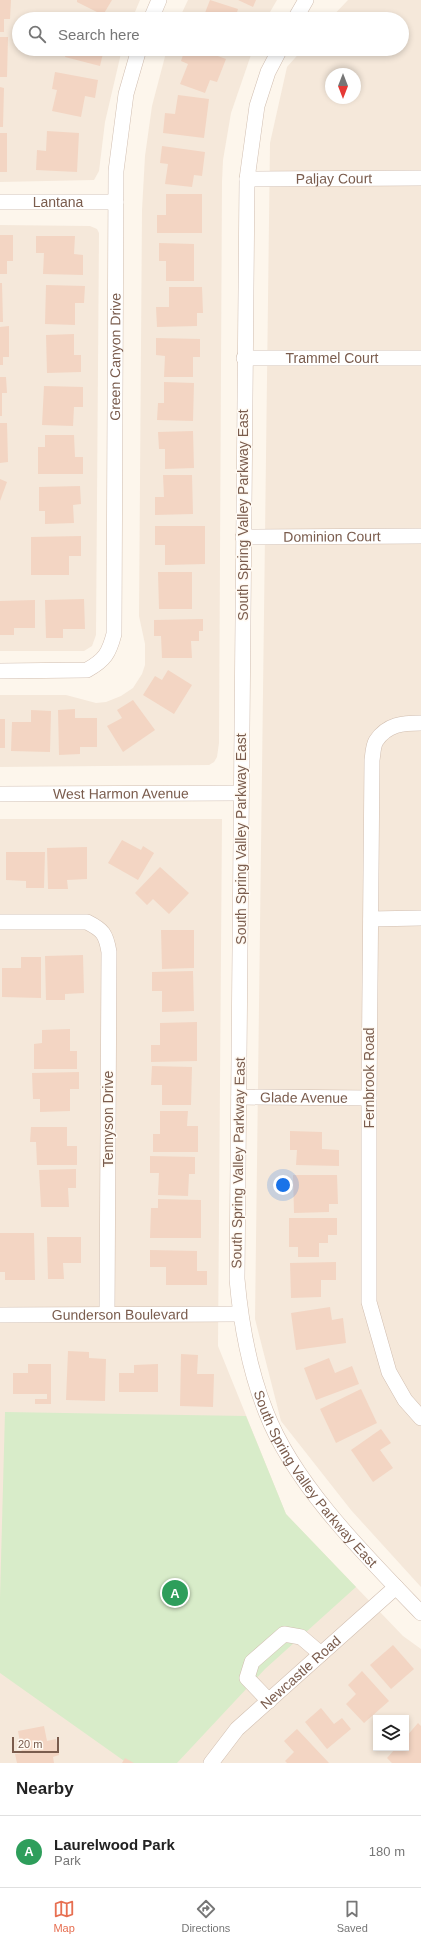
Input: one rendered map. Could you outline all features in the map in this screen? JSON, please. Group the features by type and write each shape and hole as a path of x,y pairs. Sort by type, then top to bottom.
{"street":[{"path":"154,12 159,0"},
{"path":"298,12 306,0"},
{"name":"Green Canyon Drive","path":"0,671 87,670 99,664 109,651 114,634 116,171 126,94 136,56"},
{"name":"South Spring Valley Parkway East","path":"276,56 268,72 256,106 247,179 244,358 237,1279 240,1314 250,1366 266,1413 289,1458 323,1505 421,1613"},
{"name":"Paljay Court","path":"247,179 421,178"},
{"name":"Lantana","path":"0,202 116,202"},
{"name":"Trammel Court","path":"244,358 421,358"},
{"name":"Dominion Court","path":"243,537 421,536"},
{"name":"Fernbrook Road","path":"421,723 399,723 387,730 375,742 372,760 369,1098 369,1302 389,1372 405,1400 421,1418"},
{"name":"West Harmon Avenue","path":"0,794 241,793"},
{"path":"371,919 421,918"},
{"name":"Tennyson Drive","path":"0,922 87,922 98,927 106,936 109,952 108,1314"},
{"name":"Glade Avenue","path":"239,1097 369,1098"},
{"name":"Gunderson Boulevard","path":"0,1315 240,1314"},
{"name":"Newcastle Road","path":"211,1763 237,1730 396,1587"},
{"path":"269,1701 247,1678 252,1662 266,1648 284,1634 301,1637 321,1654"}],"shaded area":[{"path":"0,0 140,0 135,12 12,12 12,56 120,56 105,122 99,171 94,180 0,182"},
{"path":"188,0 277,0 270,12 182,12"},
{"path":"348,0 421,0 421,1587 351,1510 281,1421 255,1319 270,143 287,67 297,56 409,56 409,12 337,12"},
{"path":"165,56 251,56 231,113 223,160 219,743 217,757 214,762 209,765 0,767 0,695 66,695 96,703 106,702 121,696 133,688 142,674 145,665 145,644 139,616 142,210 145,156 152,106"},
{"path":"0,225 90,226 97,229 99,233 96,635 92,646 84,651 0,651"},
{"path":"0,819 222,819 218,1346 286,1514 403,1636 421,1649 421,1763 0,1763"}],"green space":[{"path":"5,1412 246,1416 286,1514 356,1587 265,1669 177,1763 127,1763 0,1673 0,1598"}],"building":[{"path":"0,0 11,0 10,19 4,19 4,32 0,32"},
{"path":"77,0 112,0 105,12 97,12 77,2"},
{"path":"210,0 238,9 237,12 205,12"},
{"path":"238,0 256,0 253,7"},
{"path":"0,37 8,37 7,77 0,77"},
{"path":"65,56 102,56 100,66"},
{"path":"183,56 218,56 226,59 217,82 210,80 205,93 180,84 188,64 181,61"},
{"path":"55,72 98,80 95,98 85,96 81,117 52,111 57,90 52,89"},
{"path":"0,87 4,88 3,127 0,127"},
{"path":"178,95 209,99 204,138 163,133 165,113 175,114"},
{"path":"47,131 79,133 77,172 36,170 37,150 46,151"},
{"path":"0,133 7,133 7,172 0,172"},
{"path":"162,146 205,152 202,176 194,175 192,187 165,184 168,164 160,163"},
{"path":"166,194 202,194 202,233 157,233 157,215 166,215"},
{"path":"0,235 13,235 13,261 7,261 7,274 0,274"},
{"path":"36,236 75,236 74,254 83,255 83,275 43,274 44,253 36,253"},
{"path":"159,243 194,244 194,281 166,281 166,261 159,261"},
{"path":"0,283 2,283 3,322 0,322"},
{"path":"46,285 85,286 84,303 75,303 75,325 45,324"},
{"path":"169,287 202,287 203,313 197,313 197,326 157,327 156,307 169,307"},
{"path":"9,326 9,357 3,357 3,365 0,365 0,327"},
{"path":"74,334 74,355 81,355 81,372 47,373 46,335"},
{"path":"156,338 200,339 200,357 193,357 193,377 164,377 165,356 156,355"},
{"path":"0,377 6,377 7,393 2,393 2,416 0,416"},
{"path":"164,382 194,383 193,421 157,420 158,403 164,403"},
{"path":"44,386 83,387 83,407 74,407 73,426 42,425"},
{"path":"0,423 7,423 8,462 0,463"},
{"path":"193,431 194,468 165,469 165,449 159,449 158,432"},
{"path":"45,435 74,435 75,457 83,457 83,474 38,474 38,447 45,447"},
{"path":"163,475 192,475 193,514 155,515 155,497 164,497"},
{"path":"0,479 7,482 0,501"},
{"path":"80,486 81,504 73,505 74,523 45,524 45,511 39,511 39,487"},
{"path":"155,526 205,526 205,564 165,565 165,545 155,545"},
{"path":"81,536 81,556 69,556 69,575 31,575 31,537"},
{"path":"158,572 192,572 192,609 159,609"},
{"path":"84,599 85,629 63,629 63,638 46,638 45,600"},
{"path":"35,600 35,628 14,628 14,635 0,635 0,601"},
{"path":"203,619 203,631 199,631 199,641 191,641 192,658 162,658 161,636 154,636 154,620"},
{"path":"168,670 192,685 174,714 143,695 155,676 162,680"},
{"path":"133,700 155,730 123,752 107,726 122,718 117,710"},
{"path":"75,709 75,718 97,718 97,747 80,747 80,754 59,755 58,710"},
{"path":"31,710 51,711 50,752 11,751 12,722 31,722"},
{"path":"0,719 5,719 5,748 0,748"},
{"path":"122,840 141,850 143,846 154,853 138,880 108,863"},
{"path":"87,847 87,879 67,880 68,889 48,889 47,848"},
{"path":"6,852 45,852 44,888 26,888 26,881 6,880"},
{"path":"160,867 189,893 169,914 153,899 147,905 135,893"},
{"path":"161,930 194,930 194,968 162,969"},
{"path":"83,955 84,993 65,994 65,1000 46,1000 45,956"},
{"path":"21,957 41,957 41,998 2,997 2,968 21,968"},
{"path":"193,971 194,1011 162,1012 162,991 152,991 152,972"},
{"path":"197,1022 197,1061 151,1062 151,1045 160,1045 160,1023"},
{"path":"70,1029 70,1051 77,1051 77,1069 34,1069 34,1044 42,1043 42,1030"},
{"path":"152,1066 192,1067 191,1105 162,1105 162,1085 151,1085"},
{"path":"79,1072 79,1089 70,1089 70,1111 40,1112 40,1099 33,1099 32,1073"},
{"path":"160,1111 188,1111 187,1126 198,1126 198,1152 153,1152 153,1134 160,1134"},
{"path":"31,1127 67,1127 67,1146 77,1146 77,1165 37,1165 36,1142 30,1142"},
{"path":"290,1131 322,1132 322,1149 339,1150 339,1166 296,1165 297,1150 290,1150"},
{"path":"150,1156 195,1157 195,1174 189,1174 188,1196 158,1195 159,1173 150,1173"},
{"path":"76,1169 76,1188 68,1188 69,1207 41,1207 39,1170"},
{"path":"293,1175 337,1175 338,1204 329,1204 329,1212 294,1213"},
{"path":"158,1199 201,1200 201,1238 150,1238 151,1208 158,1208"},
{"path":"289,1218 337,1218 337,1235 328,1235 328,1243 319,1243 319,1257 298,1257 298,1247 289,1247"},
{"path":"0,1233 34,1233 35,1280 5,1280 5,1272 0,1272"},
{"path":"47,1237 81,1237 81,1263 63,1263 64,1279 48,1279"},
{"path":"150,1250 197,1251 197,1271 207,1271 207,1285 166,1285 166,1267 150,1267"},
{"path":"336,1262 336,1280 321,1280 321,1297 291,1298 290,1263"},
{"path":"330,1307 332,1320 343,1318 346,1343 296,1350 291,1313"},
{"path":"68,1351 89,1352 89,1358 106,1359 105,1401 66,1400"},
{"path":"181,1354 198,1355 197,1374 214,1374 213,1407 180,1406"},
{"path":"329,1358 335,1373 352,1366 359,1384 316,1400 304,1368"},
{"path":"28,1364 51,1364 51,1404 35,1404 35,1399 47,1399 47,1394 13,1394 13,1373 28,1373"},
{"path":"158,1364 158,1392 119,1392 119,1373 134,1373 134,1365"},
{"path":"361,1389 377,1423 336,1443 320,1409"},
{"path":"381,1429 391,1443 380,1450 393,1468 373,1482 351,1450"},
{"path":"393,1645 414,1669 391,1689 370,1665"},
{"path":"362,1671 389,1701 364,1723 346,1704 356,1694 348,1685"},
{"path":"321,1708 334,1724 342,1718 351,1729 327,1749 305,1722"},
{"path":"418,1723 421,1726 421,1763 392,1763 387,1758 393,1751 409,1751 409,1734"},
{"path":"44,1726 47,1741 56,1739 59,1755 53,1757 54,1763 17,1763 15,1754 22,1753 18,1731"},
{"path":"297,1729 329,1763 287,1763 285,1761 294,1752 284,1741"},
{"path":"125,1758 134,1763 122,1763"}],"place":[{"name":"Laurelwood Park","path":"175,1593"}]}
